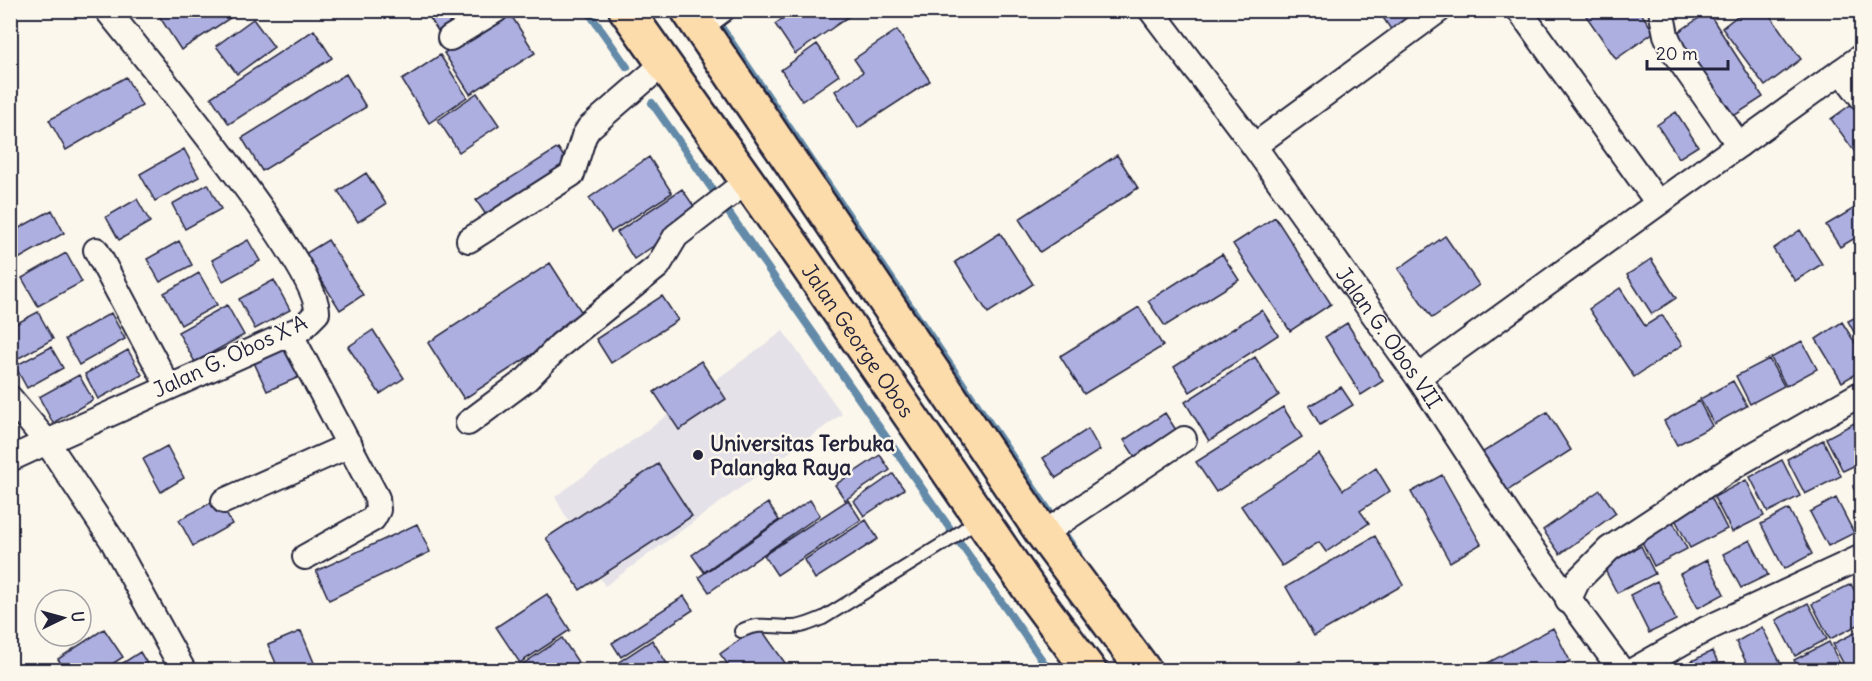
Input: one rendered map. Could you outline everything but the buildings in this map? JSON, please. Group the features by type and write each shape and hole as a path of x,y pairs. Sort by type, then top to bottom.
{"main road":[{"name":"Jalan George Obos","path":"626,10 1083,668"},
{"path":"703,16 904,328 1043,534 1144,670"},
{"path":"866,353 904,328"}],"street":[{"name":"Jalan G. Obos X A","path":"10,459 168,386 302,328 317,314 318,303 302,272 223,157 107,10"},
{"path":"450,38 496,10"},
{"name":"Jalan G. Obos VII","path":"1151,10 1254,146 1418,376 1515,525 1568,601 1621,670"},
{"path":"1254,146 1439,10"},
{"path":"1519,10 1658,203"},
{"path":"1661,10 1666,35 1673,51 1739,145"},
{"path":"1418,376 1862,56"},
{"path":"469,240 572,174 584,136 589,128 663,64"},
{"path":"1841,71 1862,98"},
{"path":"468,423 527,379 560,345 658,266 676,236 747,182"},
{"path":"96,250 168,386"},
{"path":"290,333 377,498 378,510 373,519 305,557"},
{"path":"1568,601 1578,580 1609,549 1741,462 1862,393"},
{"path":"10,398 47,442 112,540 183,670"},
{"path":"1043,534 1184,439"},
{"path":"224,501 350,446"},
{"path":"1634,670 1706,629 1862,557"}],"lane":[{"path":"741,631 758,624 791,627 805,625 823,618 951,540 979,518"}],"shaded area":[{"name":"Universitas Terbuka Palangka Raya","path":"783,331 842,414 605,586 555,497"}],"waterway":[{"path":"587,10 627,67"},
{"path":"715,18 1078,554"},
{"path":"652,103 1049,670"}],"place":[{"name":"Universitas Terbuka Palangka Raya","path":"698,455"}]}
